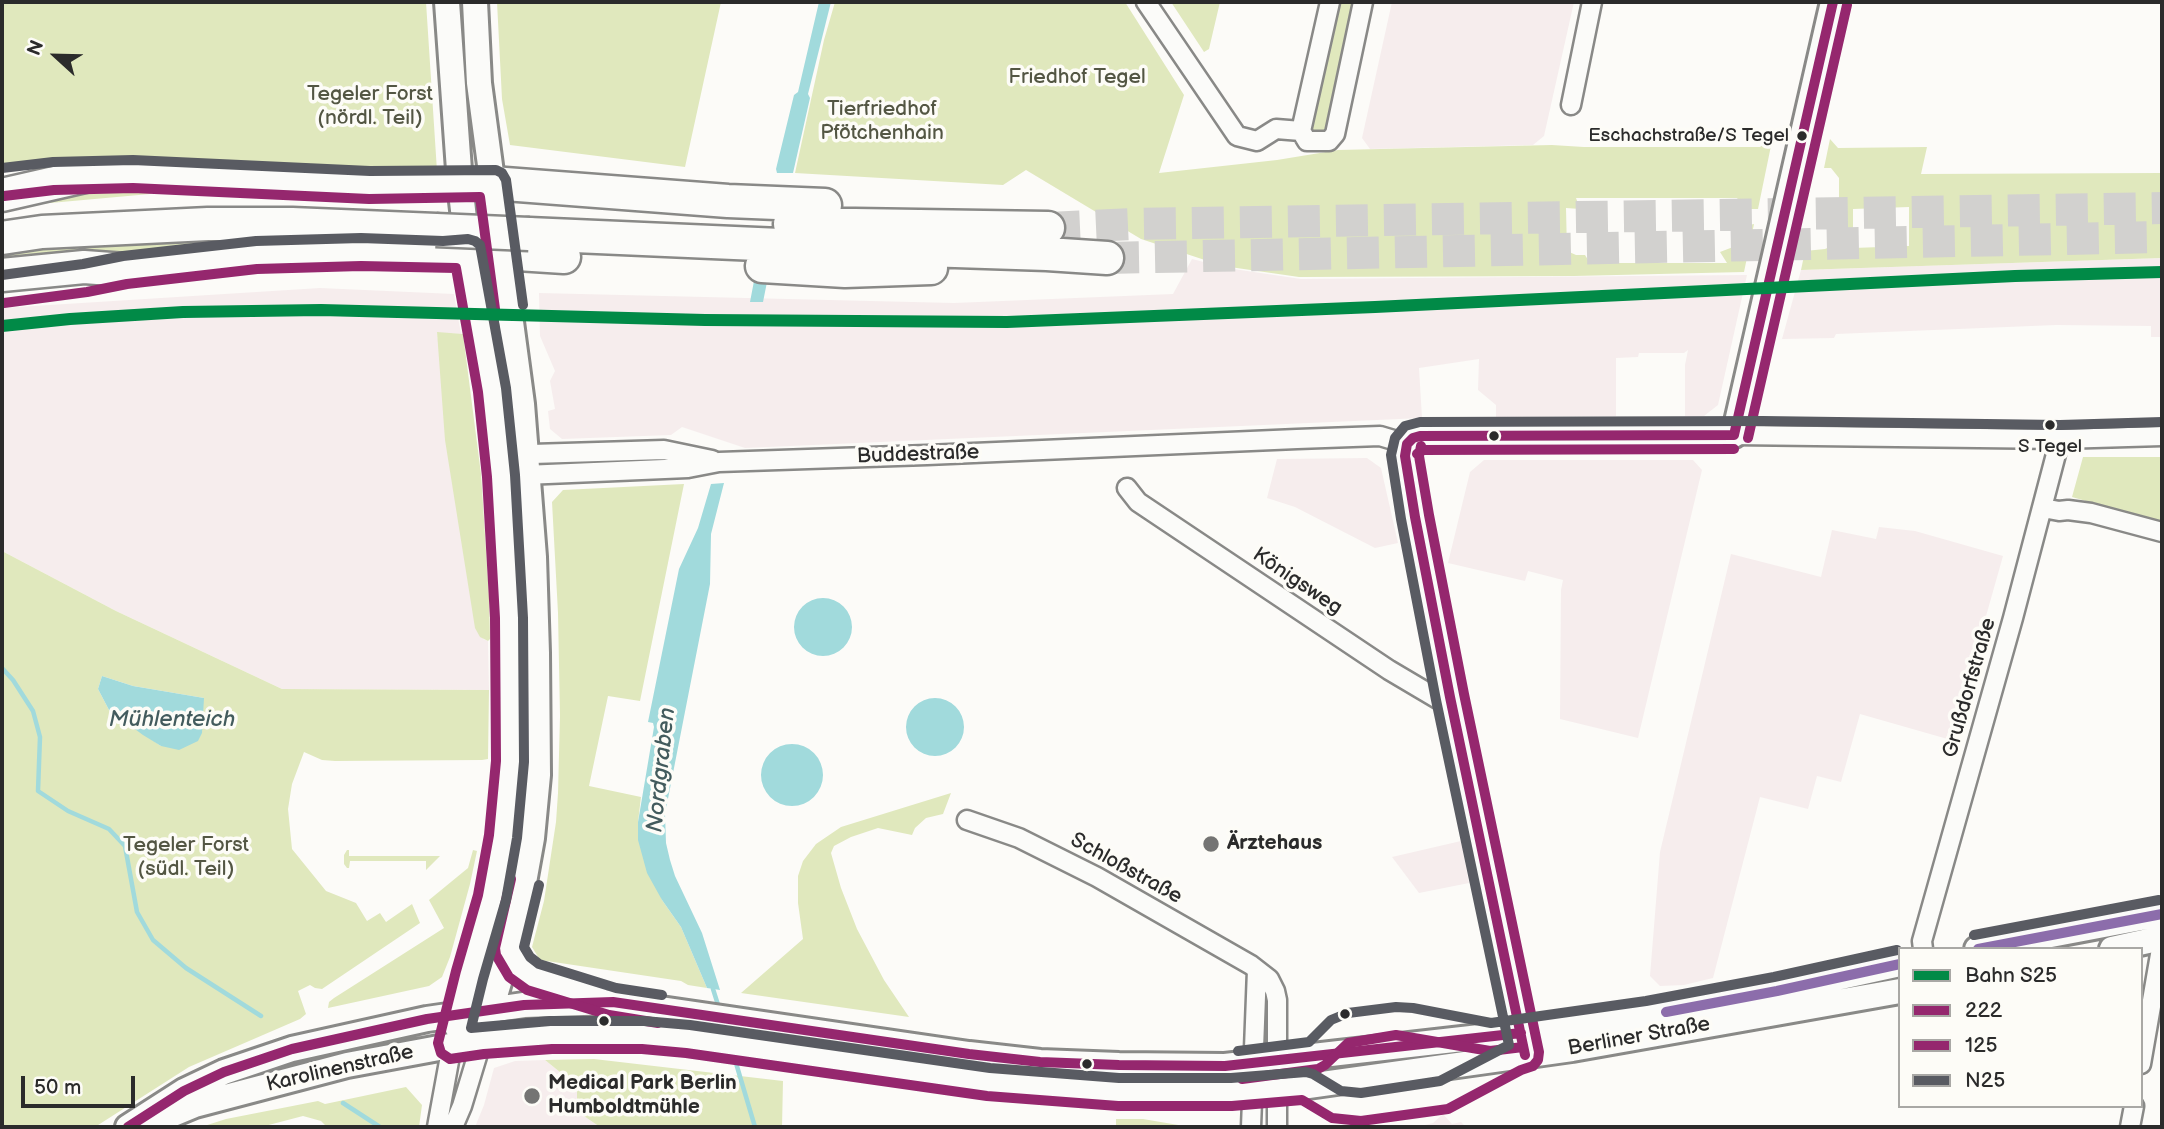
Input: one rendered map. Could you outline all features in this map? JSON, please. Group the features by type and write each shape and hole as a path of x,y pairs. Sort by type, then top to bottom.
{"highway":[{"path":"2,195 85,176"},
{"path":"492,183 728,201 907,210 1007,228 1107,258"},
{"path":"2,218 138,207 294,204 435,219 776,245 1047,241"},
{"path":"2,238 42,232 208,223 292,224 435,219"},
{"path":"528,224 740,223 1007,228"},
{"path":"502,253 845,271 902,271 969,265 1047,241"},
{"path":"2,275 84,267 125,270"}],"main road":[{"path":"447,2 460,184 468,253 492,390 500,466 507,555 510,677 507,805 492,898 452,1045"},
{"path":"475,2 479,83 527,464 537,618 536,807 525,880 509,949 482,1040"},
{"path":"1734,435 1833,2"},
{"path":"2,182 53,176 145,175 370,185 492,183"},
{"path":"2,289 125,270 256,255 309,252 443,255 502,253"},
{"name":"Buddestraße","path":"1407,444 1420,436 1734,435"},
{"path":"1407,444 1405,456 1413,505 1450,697 1523,1044"},
{"path":"1988,947 2162,914"},
{"path":"2124,947 2162,941"},
{"path":"509,949 518,966 527,974 613,1002"},
{"name":"Berliner Straße","path":"1251,1091 1277,1090 1523,1044 1601,1023 1777,991 1898,964"},
{"name":"Berliner Straße","path":"1252,1063 1643,1037 1898,991"},
{"name":"Karolinenstraße","path":"128,1127 184,1091 224,1072 282,1052 427,1019 555,1003 613,1002 1040,1062 1146,1066 1225,1066 1252,1063"},
{"name":"Karolinenstraße","path":"145,1127 195,1105 340,1067 482,1040 551,1035 643,1035 988,1082 1136,1093 1251,1091"}],"street":[{"path":"1146,2 1237,136 1257,141 1276,129 1301,131"},
{"path":"1330,2 1301,131 1307,141 1329,141 1335,134 1363,2"},
{"path":"1571,105 1592,2"},
{"name":"Buddestraße","path":"1734,435 2060,439 2162,436"},
{"name":"Buddestraße","path":"500,466 527,464 688,468 719,462 1380,436 1407,444"},
{"name":"Grußdorfstraße","path":"1923,947 1922,941 2060,439"},
{"name":"Königsweg","path":"1127,488 1138,502 1389,670 1438,699 1450,697"},
{"path":"2043,508 2091,513 2162,532"},
{"name":"Schloßstraße","path":"967,820 1019,838 1097,877 1269,979 1275,991 1277,1127"},
{"path":"2143,1052 2162,941"},
{"path":"1251,1127 1257,970"},
{"path":"453,1127 482,1040"},
{"path":"437,1127 452,1045"},
{"path":"2130,1127 2134,1108"}],"shaded area":[{"path":"1392,2 1574,2 1544,136 1533,145 1370,149 1362,138"},
{"path":"2162,258 2162,337 2151,337 2151,326 2056,325 1836,334 1834,338 1782,339 1801,270"},
{"path":"1192,259 1227,268 1301,279 1747,275 1718,405 1704,416 1685,416 1685,365 1688,350 1684,353 1639,353 1638,357 1616,358 1616,416 1496,417 1496,405 1478,390 1479,359 1419,368 1422,418 745,448 682,427 671,435 562,439 550,429 548,411 555,409 550,381 555,371 540,336 539,293 954,303 1173,294"},
{"path":"320,288 454,294 461,334 437,333 483,639 488,641 489,690 282,689 116,611 2,551 2,308"},
{"path":"1367,458 1381,468 1398,543 1375,548 1295,507 1267,498 1277,459"},
{"path":"1484,460 1693,460 1702,470 1638,738 1560,719 1563,580 1528,571 1525,581 1448,563 1470,472"},
{"path":"1879,527 1915,531 2003,556 1951,740 1860,714 1841,782 1817,776 1808,809 1760,797 1713,978 1684,985 1660,986 1650,976 1660,852 1731,554 1821,577 1832,530 1876,539"},
{"path":"1461,841 1469,883 1419,893 1392,857"},
{"name":"Medical Park Berlin Humboldtmühle","path":"545,1060 571,1081 577,1091 578,1102 575,1110 600,1127 475,1127 494,1068 515,1061"},
{"path":"1443,1114 1452,1124 1461,1122 1466,1127 1417,1127 1433,1123"}],"green space":[{"name":"Tegeler Forst (nördl. Teil)","path":"2,2 426,2 437,171 137,159 2,166"},
{"path":"460,2 467,2 479,149 469,150"},
{"path":"497,2 721,2 685,167 510,145 502,99"},
{"path":"835,2 1125,2 1184,95 1159,173 1277,160 1338,150 1552,145 1760,147 1773,136 1758,209 1745,209 1737,198 1576,198 1580,209 1566,208 1567,251 1585,255 1590,263 1727,263 1720,252 1733,247 1745,226 1754,224 1744,272 1299,277 1223,266 1141,239 1026,170 1003,185 795,173"},
{"path":"1171,2 1220,2 1209,49 1204,52"},
{"path":"1341,2 1355,2 1326,135 1310,132"},
{"path":"1830,139 1838,148 1927,147 1921,174 2162,173 2162,258 1801,270 1805,251 1825,249 1834,245 1839,236 1839,178 1831,168 1824,168","holes":["1909,207 1909,246 1853,248 1853,209"]},
{"path":"125,184 268,191 154,192 17,206 89,187"},
{"path":"265,236 342,242 81,264 2,265 2,249"},
{"path":"483,287 494,287 512,396 507,397 497,367"},
{"path":"437,332 463,334 481,474 489,596 488,641 480,637 475,628 445,440"},
{"path":"2083,457 2162,457 2162,523 2072,497"},
{"path":"684,484 640,701 608,696 589,786 641,797 638,822 662,900 681,927 707,988 681,981 540,960 532,947 544,901 558,793 558,613 552,502 563,490"},
{"path":"522,499 529,625 517,625 511,500"},
{"name":"Tegeler Forst (südl. Teil)","path":"2,551 116,611 282,689 489,690 488,759 335,761 322,760 304,752 292,784 288,809 292,849 326,891 356,903 367,921 380,913 386,922 412,904 420,923 322,989 310,985 298,991 306,1014 300,1019 189,1067 95,1127 2,1127","holes":["102,676 133,686 204,698 161,746 109,710 98,689"]},
{"path":"519,736 526,736 527,796 523,797 518,794"},
{"path":"951,793 943,814 926,818 915,828 912,835 878,828 834,846 831,853 857,929 884,980 909,1017 741,993 803,939 798,903 798,876 803,861 816,844 841,827"},
{"path":"517,816 524,816 515,889 487,980 478,980"},
{"path":"347,850 349,856 440,856 426,870 426,861 350,861 347,868 344,855"},
{"path":"473,850 477,851 470,884 442,977 429,986 328,1008 329,1002 334,998 444,928 429,900 468,868"},
{"path":"534,1012 621,1014 707,1026 709,1031 621,1023 514,1026 517,1015"},
{"path":"1510,1045 1298,1076 1298,1071"},
{"path":"887,1053 1226,1076 1226,1080 1141,1082 979,1070"},
{"path":"594,1059 783,1081 782,1127 600,1127 575,1110 577,1090 571,1081 545,1060"},
{"path":"406,1087 422,1105 419,1127 327,1127 321,1121 303,1116 261,1127 201,1127 226,1119 318,1101 325,1104"},
{"path":"1116,1119 1143,1119 1190,1127 1116,1127"}],"water":[{"path":"819,2 831,2 808,94 810,98 793,173 777,173 794,95 798,92"},
{"path":"754,281 767,282 763,302 750,302"},
{"path":"724,483 711,534 710,584 665,814 666,843 675,876 702,933 720,990 707,988 681,927 647,873 638,840 638,822 654,727 653,723 648,722 679,569 698,528 711,484"},
{"path":"817,598 829,598 844,606 852,621 852,633 844,648 829,656 817,656 802,648 794,633 794,621 802,606"},
{"name":"Mühlenteich","path":"102,676 133,686 204,698 202,733 198,741 179,750 161,746 143,735 109,710 98,689"},
{"path":"935,698 946,700 959,711 964,727 962,738 951,751 935,756 924,754 911,743 906,727 908,716 919,703"},
{"path":"792,744 804,746 814,753 821,763 821,787 814,797 804,804 792,806 780,804 770,797 763,787 761,775 763,763 770,753 780,746"}],"waterway":[{"path":"2,668 33,711 40,737 38,791 68,811 109,829 125,846 137,912 153,940 186,968 261,1016"},
{"name":"Nordgraben","path":"713,989 719,1008"},
{"name":"Nordgraben","path":"733,1053 755,1127"},
{"path":"343,1103 380,1127"}],"tunnel":[{"path":"1048,228 1134,224 2162,208"},
{"path":"1107,258 2162,237"}],"rail line":[{"name":"S25","path":"2,326 183,312 321,310 705,320 1007,322 2015,276 2162,272"}],"transit line":[{"name":"222","path":"1734,435 1833,2"},
{"name":"125","path":"1748,438 1847,5"},
{"name":"N25","path":"2,168 53,162 133,160 370,171 496,170 502,173 506,180 523,305"},
{"name":"125","path":"4,196 54,190 133,188 369,199 480,197 495,309"},
{"name":"N25","path":"2,275 123,256 256,241 468,239 480,245 506,388 515,475 523,618 524,762 517,838 506,900 471,1028 550,1021 644,1021 690,1025 990,1068 1119,1078 1231,1078 1306,1072 1341,1091 1361,1093 1440,1081 1509,1045 1436,700 1401,519 1391,455 1395,438 1405,426 1420,422 1763,421 2060,425 2162,422"},
{"name":"125","path":"4,303 127,284 257,269 361,266 456,268 478,392 487,477 495,618 496,761 489,835 478,895 438,1043 441,1053 450,1059 552,1049 642,1049 987,1096 1118,1106 1232,1106 1302,1100 1332,1118 1361,1121 1448,1109 1533,1066 1538,1060 1539,1052 1429,515 1419,456 1421,446"},
{"name":"222","path":"1407,444 1420,436 1734,435"},
{"name":"222","path":"1407,444 1405,456 1415,517 1525,1055"},
{"name":"125","path":"1417,454 1422,450 1734,449"},
{"name":"125","path":"511,879 495,948 496,955 509,977 527,990 609,1015 658,1023"},
{"name":"N25","path":"539,885 524,947 530,957 539,964 616,988 662,995"},
{"name":"N25","path":"1974,935 2159,900"},
{"path":"1989,947 2162,914"},
{"name":"N25","path":"1238,1051 1309,1042 1331,1020 1348,1013 1396,1007 1413,1008 1491,1023 1646,1001 1897,950"},
{"path":"1666,1012 1898,964"},
{"name":"222","path":"128,1127 184,1091 224,1072 292,1049 427,1019 524,1005 613,1002 969,1054 1040,1062 1119,1065 1225,1066 1521,1033"},
{"name":"125","path":"1242,1079 1318,1069 1348,1043 1396,1035 1490,1051 1523,1047"}],"place":[{"name":"Eschachstraße/S Tegel","path":"1802,136"},
{"name":"S Tegel","path":"2050,425"},
{"name":"Ärztehaus","path":"1211,844"},
{"name":"Medical Park Berlin Humboldtmühle","path":"532,1096"}],"park label":[{"name":"Friedhof Tegel","path":"1077,78"},
{"name":"Tierfriedhof Pfötchenhain","path":"882,122"}]}
